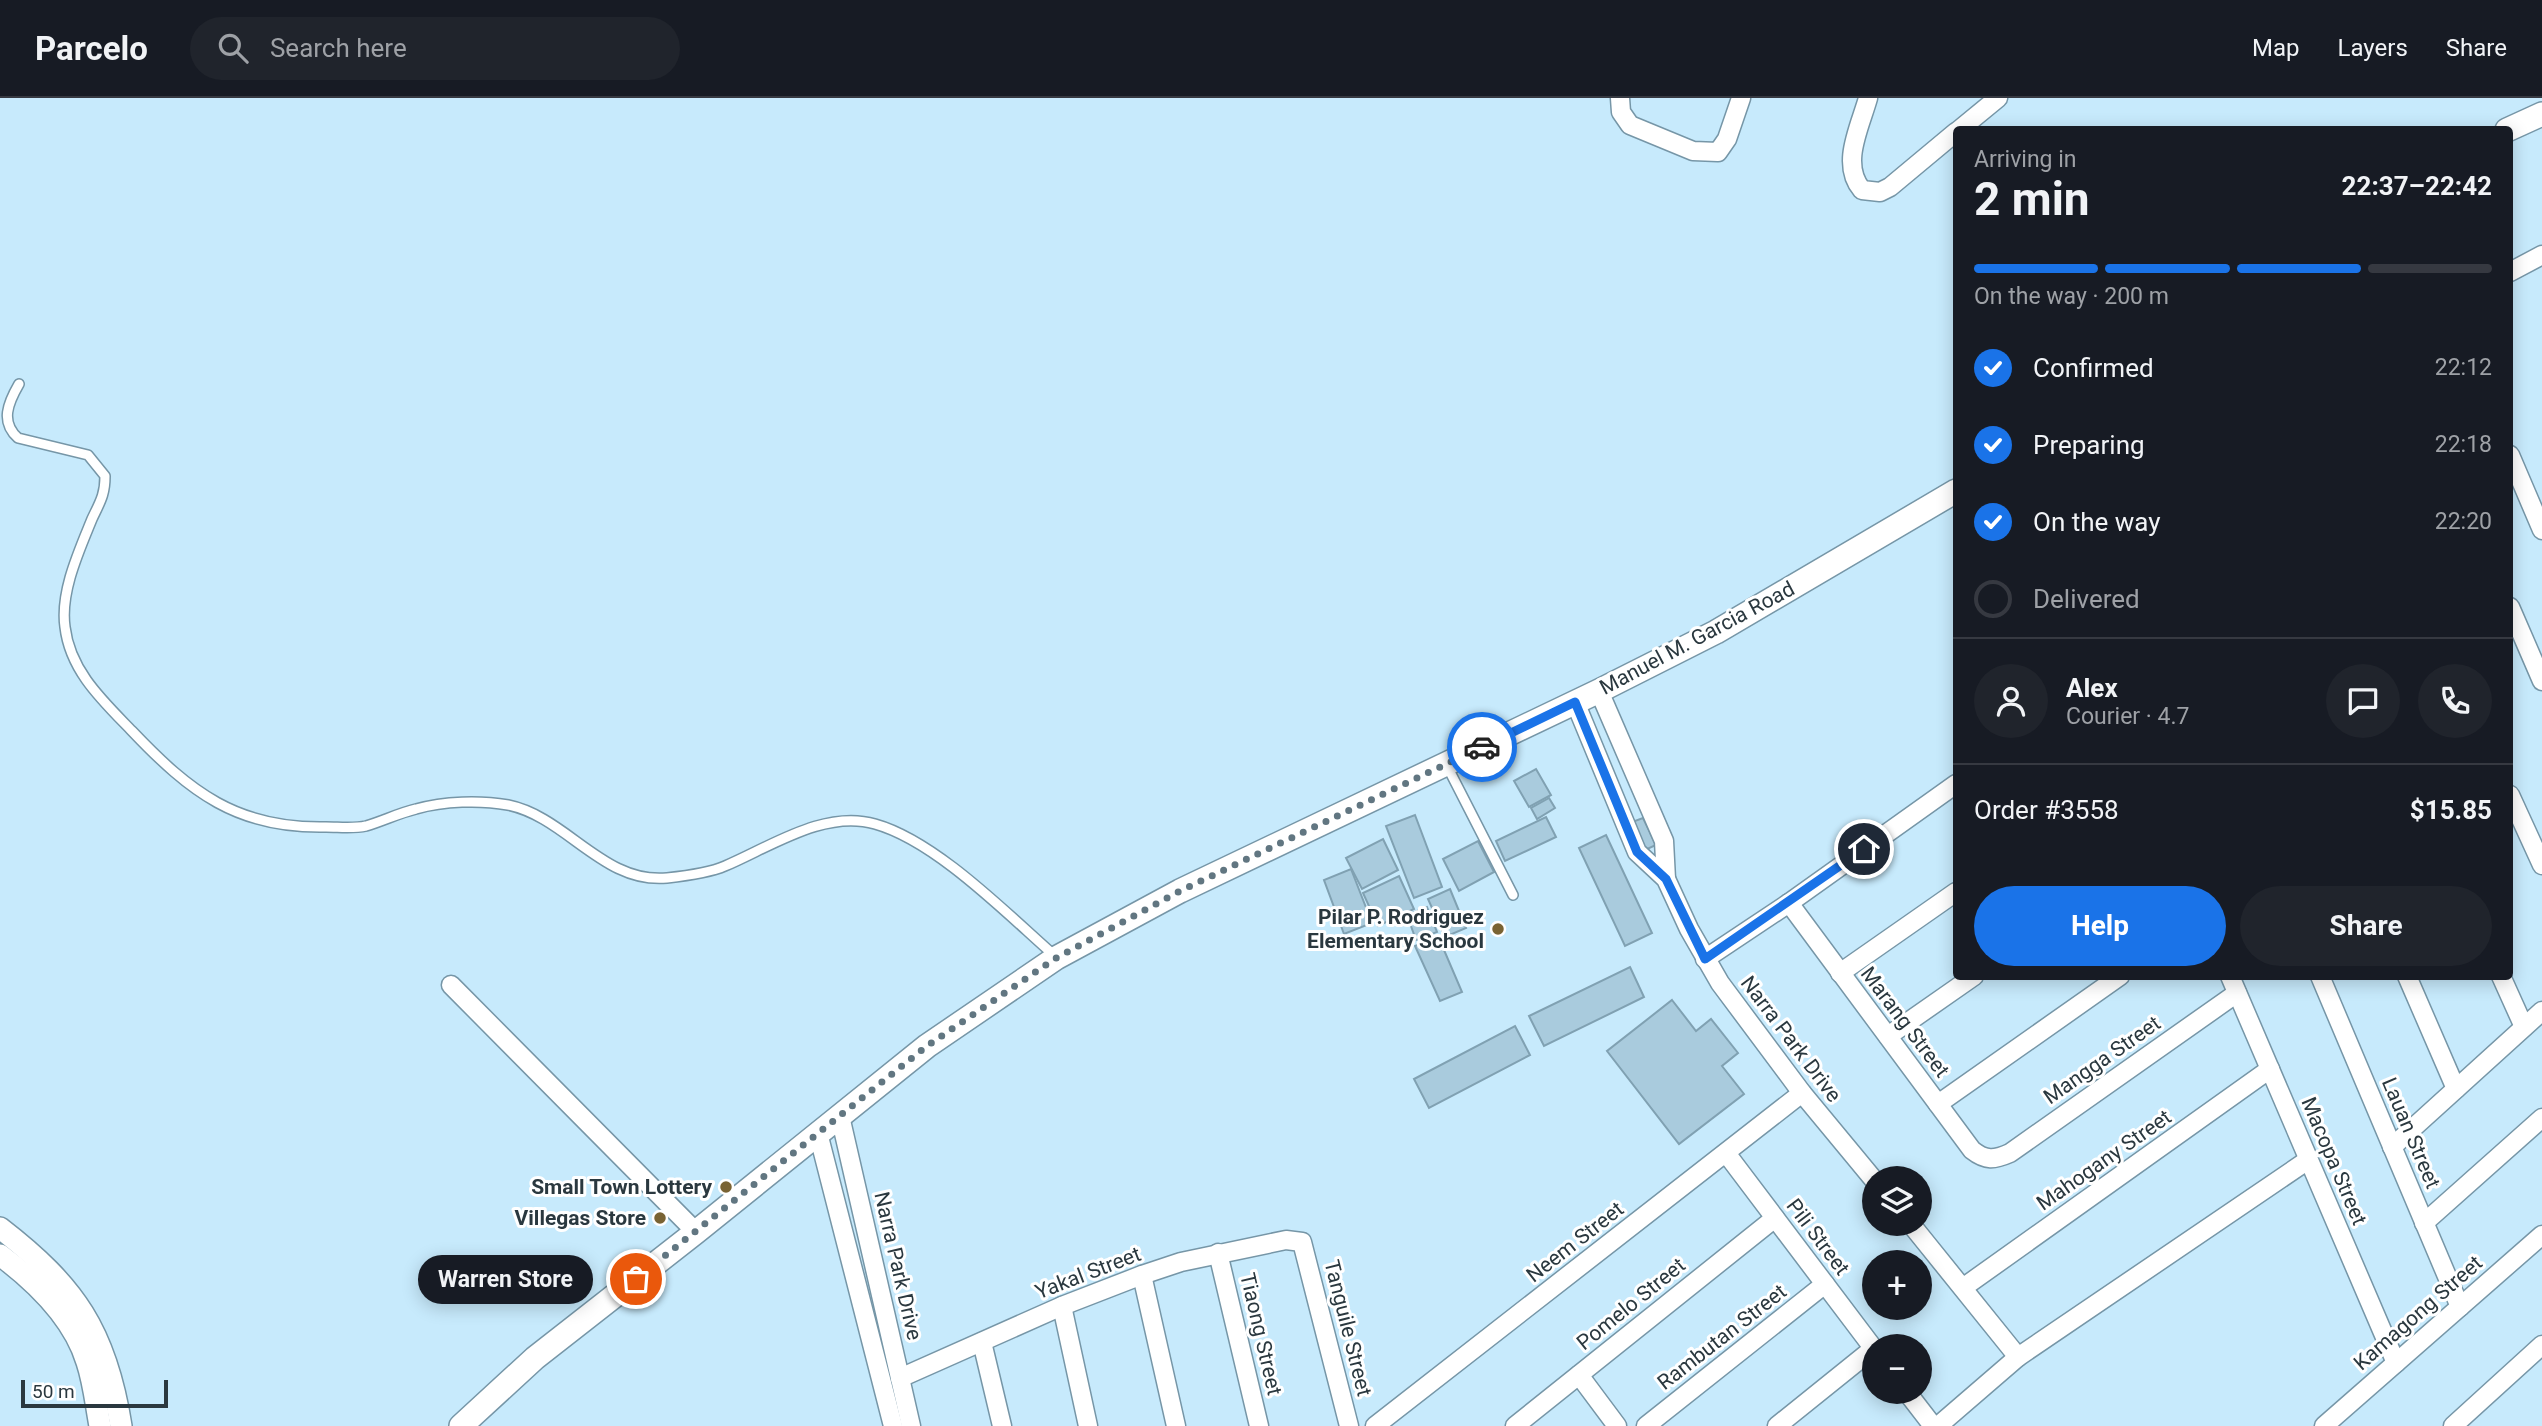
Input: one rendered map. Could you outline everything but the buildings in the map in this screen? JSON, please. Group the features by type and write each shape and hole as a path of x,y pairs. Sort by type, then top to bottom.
{"main road":[{"path":"2513,127 2542,114"},
{"name":"Manuel M. Garcia Road","path":"461,1426 535,1358 927,1046 1056,958 1180,891 1600,691 1716,632 1953,493"}],"street":[{"path":"1620,98 1621,112 1630,125 1693,151 1706,153 1718,152 1727,139 1741,98"},
{"path":"1868,98 1852,153 1854,181 1862,190 1880,192 1890,187 1953,135"},
{"path":"1964,126 1998,98"},
{"path":"2513,270 2542,255"},
{"path":"2513,462 2542,530"},
{"path":"2513,614 2542,681"},
{"name":"Narra Park Drive","path":"1600,691 1664,841 1666,879"},
{"name":"Narra Park Drive","path":"1575,702 1637,852 1666,879 1705,959 1802,1093 1862,1166"},
{"path":"1705,959 1953,786"},
{"path":"2513,802 2542,865"},
{"path":"1840,973 1953,894"},
{"name":"Marang Street","path":"1789,902 1972,1150 1991,1160"},
{"path":"1888,1037 1968,980"},
{"path":"1938,1104 2114,980"},
{"name":"Macopa Street","path":"2232,980 2396,1363"},
{"name":"Lauan Street","path":"2322,980 2460,1307"},
{"path":"2409,980 2456,1089"},
{"path":"2503,980 2524,1027"},
{"path":"451,985 696,1232"},
{"name":"Mangga Street","path":"1991,1160 2010,1153 2237,993"},
{"path":"2392,1147 2542,1011"},
{"name":"Mahogany Street","path":"1964,1287 2270,1069"},
{"name":"Neem Street","path":"1375,1426 1802,1093"},
{"name":"Narra Park Drive","path":"839,1116 911,1426"},
{"path":"2424,1223 2542,1118"},
{"name":"Narra Park Drive","path":"818,1133 893,1426"},
{"name":"Pili Street","path":"1726,1153 1863,1334"},
{"path":"1917,1404 1935,1426 2018,1357 2308,1160"},
{"name":"Pomelo Street","path":"1516,1426 1775,1218"},
{"path":"0,1228 25,1247 62,1285 95,1331 109,1370 121,1426"},
{"name":"Kamagong Street","path":"2323,1426 2542,1235"},
{"path":"1921,1236 2018,1357"},
{"name":"Yakal Street","path":"900,1378 1062,1306 1142,1275 1218,1253 1286,1240 1302,1242"},
{"name":"Tanguile Street","path":"1302,1242 1349,1426"},
{"name":"Tiaong Street","path":"1218,1253 1259,1426"},
{"path":"0,1255 48,1298 78,1339 88,1363 100,1426"},
{"path":"1142,1275 1176,1426"},
{"name":"Rambutan Street","path":"1646,1426 1825,1284"},
{"path":"1062,1306 1088,1426"},
{"path":"982,1342 1002,1426"},
{"path":"2453,1426 2542,1345"},
{"path":"1777,1426 1862,1359"},
{"path":"1579,1375 1617,1426"}],"lane":[{"path":"19,384 8,404 6,418 10,432 18,438 89,455 105,476 105,494 79,554 66,595 64,626 69,648 83,677 108,706 165,766 201,795 249,818 304,828 363,827 419,808 478,802 503,804 525,809 572,837 617,870 641,878 666,878 722,867 772,843 835,820 872,822 903,834 966,878 1056,958"},
{"path":"1446,763 1513,895"}],"way so far":[{"path":"636,1279 927,1046 1056,958 1180,891 1482,747"}],"place":[{"name":"Pilar P. Rodriguez Elementary School","path":"1498,929"},
{"name":"Small Town Lottery","path":"726,1187"},
{"name":"Villegas Store","path":"660,1218"},
{"name":"Warren Store","path":"636,1279"}],"route":[{"path":"1482,747 1575,702 1637,852 1666,879 1705,959 1864,849"}]}
